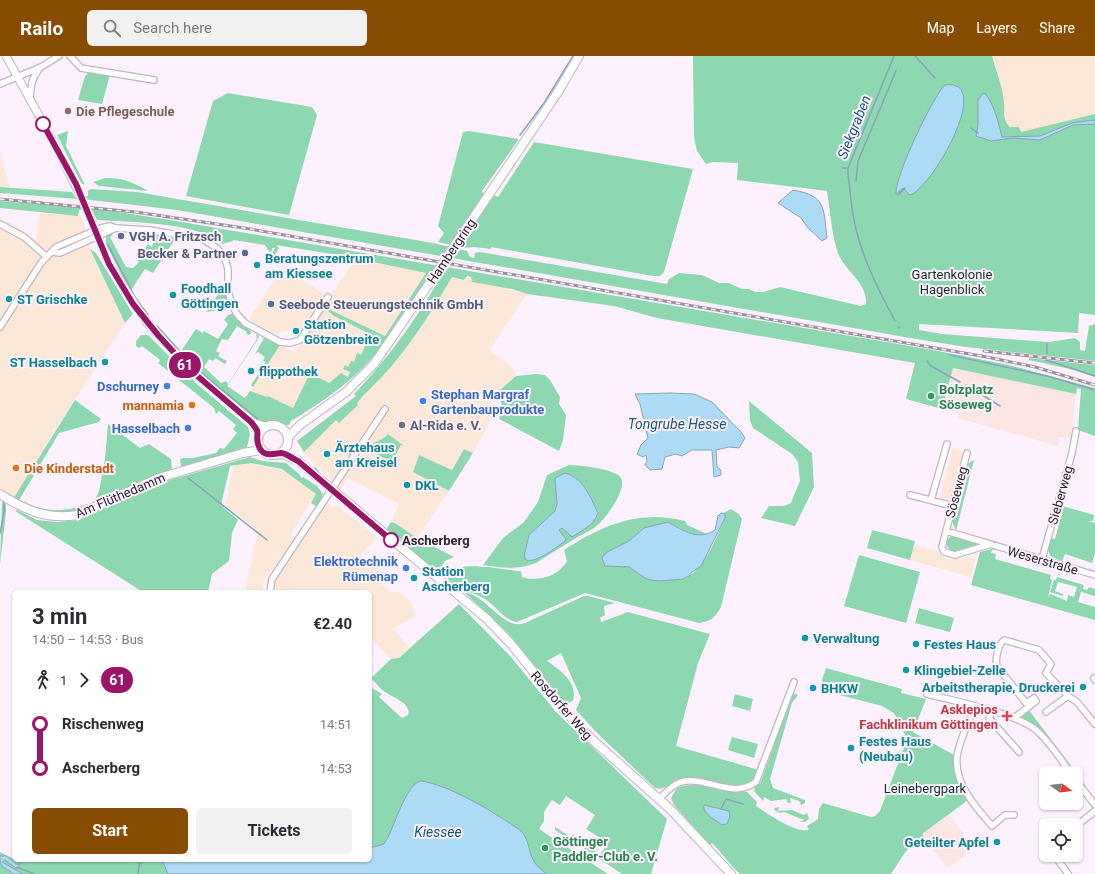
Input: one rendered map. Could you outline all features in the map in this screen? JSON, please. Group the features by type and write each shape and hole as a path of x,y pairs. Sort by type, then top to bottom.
{"main road":[{"name":"Hambergring","path":"288,437 300,425 346,392 374,364 558,92 579,56"},
{"path":"281,453 287,446 288,437 284,429 276,424 265,426 259,433 258,442 261,450 269,455 281,453 298,461"},
{"name":"Hambergring","path":"284,429 300,425"},
{"name":"Am Flüthedamm","path":"243,453 258,442"},
{"path":"287,446 298,461"},
{"name":"Am Flüthedamm","path":"0,494 24,508 41,515 60,517 77,515 159,478 243,453 261,450"},
{"name":"Rosdorfer Weg","path":"298,461 471,605 511,644 566,712 586,734 659,799 669,812 731,874"}],"street":[{"path":"6,56 78,191 109,264 148,324 188,368 251,422 259,433"},
{"path":"0,84 41,67 59,56"},
{"path":"70,56 81,68 154,80"},
{"path":"30,100 33,76 41,67"},
{"path":"0,224 24,237 47,257"},
{"path":"0,327 47,257 56,247 96,234 110,226 116,228 132,228 197,237 212,244 221,253 227,265 229,297 236,314 249,327 280,342 290,343 300,340 328,297"},
{"path":"270,590 272,579 385,409"},
{"path":"251,422 265,426"},
{"name":"Sieberweg","path":"1042,559 1072,453 1076,431"},
{"path":"931,500 947,444"},
{"name":"Söseweg","path":"946,531 966,453"},
{"path":"910,494 953,506"},
{"name":"Weserstraße","path":"991,544 955,555 944,552 942,547 946,531 991,544 1042,559 1095,575"},
{"path":"1014,718 1036,701 1034,698 1026,704 997,666 996,661 1001,643 1007,640 1041,651 1051,664 1046,673 1061,686 1068,696 1077,702 1095,724"},
{"path":"659,799 671,788 684,782 736,789 748,787 756,782 794,682"},
{"path":"928,694 1014,718 1031,727 1040,734 1065,766"},
{"path":"1046,712 1068,696"},
{"path":"974,707 957,755 957,768 962,784 967,796 992,826 1005,815 1014,815"},
{"path":"992,712 989,718 1019,752"},
{"path":"1083,789 1095,805"},
{"path":"1083,820 1095,811"},
{"path":"720,862 725,874"},
{"path":"1059,862 1068,874"}],"shaded area":[{"path":"987,56 1095,56 1095,114 1008,136"},
{"path":"0,150 8,182 9,188 0,187"},
{"path":"40,213 82,216 90,249 125,323 68,410 13,499 2,501 0,499 0,219 16,226 36,240"},
{"path":"355,259 427,273 385,336 348,377 291,419 244,400 280,345 295,352"},
{"path":"283,267 325,295 301,331 295,328 293,331 290,330 275,334 249,319"},
{"path":"452,277 464,280 466,278 471,278 471,280 527,294 490,349 491,352 514,368 516,376 498,392 491,402 488,414 490,421 473,453 464,449 452,470 419,455 413,472 449,491 417,538 395,523 391,522 399,504 347,478 340,491 328,477 330,474 326,471 324,474 302,450 297,441 361,397 375,384 387,371 438,300"},
{"path":"953,367 1076,394 1071,438 1059,437 1058,446 957,418 958,413 942,409"},
{"path":"953,448 964,451 951,501 940,498"},
{"path":"249,463 287,471 316,494 291,534 296,538 265,578 263,585 264,590 245,590 258,531 225,505 234,466"},
{"path":"329,504 333,507 338,506 377,537 361,555 383,574 379,578 389,592 400,592 411,602 416,616 393,629 410,648 399,658 391,659 372,640 372,590 274,590 275,580 292,558 295,550 325,505"},
{"path":"914,545 938,552 937,553 943,555 942,557 953,560 954,558 965,559 966,556 976,559 971,577 910,560"},
{"path":"949,814 968,841 965,856 947,868 921,834"}],"green space":[{"name":"Gartenkolonie Hagenblick","path":"693,56 992,56 1002,91 1004,115 1007,124 1010,127 1019,127 1021,132 1095,114 1095,315 1079,313 1078,333 919,324 919,330 942,334 1049,342 1075,338 1080,342 1080,350 1085,351 1089,326 1095,324 1095,361 966,347 916,339 177,210 91,200 0,193 0,187 72,192 75,197 88,196 88,191 91,189 137,192 433,243 467,251 470,257 474,258 475,253 480,252 667,284 669,279 679,273 702,275 719,283 729,283 742,289 749,289 755,292 763,292 780,287 861,306 866,304 866,296 860,283 845,265 838,253 827,191 737,180 738,163 713,162 706,164 697,151 694,137"},
{"path":"90,71 110,75 102,104 78,100 85,76"},
{"path":"228,93 312,107 317,115 289,215 186,196 213,101"},
{"path":"68,131 66,146 85,185 81,183 57,135"},
{"path":"469,131 519,139 482,191 485,195 453,242 462,244 494,195 498,197 534,142 693,169 664,272 660,276 653,276 491,247 491,249 474,247 464,248 438,242 444,233 438,226 463,132"},
{"path":"105,178 123,180 149,191 99,186 93,182"},
{"path":"0,201 93,208 176,221 933,350 1009,365 1095,388 1095,436 1078,430 1081,389 1077,388 1076,394 953,368 942,409 906,399 915,363 657,318 614,306 527,294 512,289 472,282 471,277 467,276 464,280 452,277 414,338 392,366 363,396 357,403 358,405 339,423 336,420 304,452 297,441 356,396 354,394 402,337 423,306 441,275 432,272 381,347 373,357 345,384 324,400 291,421 289,425 275,422 266,423 258,421 201,375 179,354 196,329 203,333 204,331 218,339 228,324 224,320 228,315 233,313 251,332 250,335 246,334 247,332 237,326 228,340 222,339 216,351 220,353 218,356 227,361 225,364 215,358 213,361 209,359 204,367 221,383 226,381 228,384 257,339 256,334 259,336 258,339 227,386 245,398 250,391 267,397 268,396 293,408 310,373 329,383 341,373 348,377 350,372 343,369 345,365 348,367 351,361 354,362 357,353 361,355 370,334 334,316 325,309 315,323 324,307 385,336 426,273 344,256 276,245 279,248 274,256 276,259 271,255 275,248 272,248 271,254 265,245 233,240 222,244 197,231 180,227 162,224 97,220 92,210 79,210 78,216 0,208"},
{"path":"111,233 113,235 110,237 126,267 133,268 139,262 137,260 148,244 152,247 156,234 177,236 153,273 145,269 130,292 106,244 106,237"},
{"path":"90,249 96,253 133,314 125,323"},
{"path":"224,285 230,308 206,312 209,308"},
{"path":"141,335 148,335 198,385 248,427 250,434 247,447 228,455 185,467 181,466 180,460 182,458 193,458 216,453 220,448 224,449 237,433 233,429 236,425 219,411 216,414 214,408 158,363 160,361 159,359 142,346 139,348 136,346 136,341"},
{"path":"264,338 280,345 253,387 251,385 266,362 263,361 265,357 258,352 255,354"},
{"path":"1029,358 1095,365 1095,377 1070,369 1029,360"},
{"path":"536,374 545,375 550,380 560,397 559,404 566,415 563,440 559,451 499,419 502,405 498,392 516,376"},
{"path":"75,400 101,419 99,422 59,433 18,502 13,499"},
{"path":"749,401 812,453 814,487 795,526 761,518 769,506 784,506 791,503 800,481 798,462 792,454 753,428 750,420"},
{"path":"108,424 140,448 149,444 171,459 172,470 78,512 58,515 25,506 25,499 26,503 43,509 52,510 77,508 94,502 99,491 105,459"},
{"path":"388,434 404,446 401,445 394,458 397,460 396,464 366,449 371,444 386,437"},
{"path":"464,449 473,453 449,491 413,472 419,455 452,470"},
{"path":"250,457 262,461 286,463 300,475 301,478 303,477 317,486 323,494 317,507 311,503 316,494 282,469 251,463 230,466 221,505 238,520 232,533 229,561 212,574 208,590 140,590 15,511 17,510 37,520 57,522 79,520 153,485"},
{"path":"974,460 956,531 952,521 953,516 957,517 970,467 966,465"},
{"path":"569,465 581,466 612,472 621,478 622,483 619,495 607,515 599,524 536,563 523,567 510,568 483,565 503,538 524,522 538,502 547,475","holes":["555,478 585,487 598,513 572,537 562,528 559,530 566,539 540,556 529,561 524,555 529,535 555,511 557,504"]},
{"path":"2,501 6,504 6,512 0,565"},
{"path":"1059,505 1094,515 1093,521 1088,521 1095,523 1095,553 1092,563 1065,554 1062,561 1050,556 1048,549 1050,538 1055,539 1063,510 1059,509"},
{"path":"731,509 739,514 742,519 721,607 717,614 710,620 699,623 585,593 517,622 505,617 484,598 456,586 447,577 451,571 458,568 480,566 521,571 522,577 534,579 547,577 558,571 563,566 567,561 564,550 578,541 593,533 622,522 637,518 652,517 685,521 687,525 707,534 693,535 668,522 640,531 629,541 607,552 610,566 626,566 641,576 653,580 683,579 688,577 700,566 714,542 725,518 723,513"},
{"path":"391,522 395,523 417,538 454,557 445,561 439,570 433,571 395,534 386,530"},
{"path":"872,530 915,541 910,560 867,548"},
{"path":"952,536 977,543 978,545 954,552 950,551 946,544 947,540"},
{"path":"992,549 997,550 992,550 991,553 996,554 995,559 1051,575 1050,579 1052,580 1048,597 1050,594 1067,601 1068,595 1074,597 1077,587 1058,582 1055,591 1063,594 1063,596 1050,592 1054,580 1056,580 1057,577 1084,585 1083,589 1087,590 1089,587 1095,589 1095,596 1081,592 1078,602 1095,607 1095,620 971,585 980,552"},
{"path":"859,555 920,572 906,623 844,606"},
{"path":"464,592 480,599 509,622 517,624 525,623 584,596 588,596 615,603 604,606 605,615 600,618 601,622 628,612 710,634 698,663 676,746 759,770 752,779 744,784 735,786 693,778 683,778 666,787 659,789 655,788 597,733 576,710 581,698 561,653 547,661 567,677 573,688 573,701 566,704 508,633"},
{"path":"459,604 511,657 556,712 667,819 651,874 622,874 598,858 606,846 603,844 605,841 586,829 595,815 566,796 560,805 552,800 544,812 544,821 539,829 608,874 0,874 0,852 12,858 12,862 372,862 372,688 382,694 379,697 402,718 408,715 408,711 407,707 401,701 383,691 372,679 372,677 391,659 399,658"},
{"path":"919,608 954,618 950,632 915,623"},
{"name":"Leinebergpark","path":"826,668 902,689 901,693 926,699 913,732 954,755 956,771 968,800 922,834 924,837 906,851 891,874 740,874 712,843 710,845 674,805 671,798 677,788 691,785 701,785 747,792 757,802 756,806 767,814 789,826 803,830 809,830 807,826 818,819 819,809 823,803 871,817 875,816 880,811 905,745 905,735 894,713 882,706 824,691 822,680"},
{"path":"793,693 798,695 792,703 770,779 773,788 805,800 805,803 801,805 799,801 790,798 791,803 788,803 786,799 771,801 764,797 763,801 754,791 755,785 760,784"},
{"path":"735,694 753,699 750,711 732,706"},
{"path":"1028,709 1071,766 1069,766 1043,732 1019,717"},
{"path":"732,737 758,744 754,758 728,750"},
{"path":"779,807 778,811 792,810 804,815 807,813 809,819 805,822 800,822 804,820 784,812 780,813 774,810 775,808"},
{"path":"555,827 571,837 573,834 592,847 594,844 597,847 594,855 555,830"}],"water":[{"path":"945,85 959,87 964,98 962,115 954,135 932,174 920,188 910,195 903,188 896,194 897,185 907,155 932,104"},
{"path":"983,93 986,95 992,106 1002,137 1040,136 1072,123 1095,120 1095,124 1073,125 1040,140 1013,138 991,141 976,136 978,125 978,100"},
{"path":"793,190 812,196 818,200 825,219 827,238 822,241 808,228 801,218 778,203"},
{"name":"Tongrube Hesse","path":"635,394 694,394 712,402 745,438 739,448 729,447 716,450 717,467 721,470 721,475 714,477 712,450 692,450 682,456 676,454 665,457 662,469 650,470 645,465 647,461 646,455 643,457 637,454 641,445 648,438 640,404"},
{"path":"565,473 572,475 582,484 598,513 594,521 572,537 562,528 559,530 566,539 564,542 540,557 526,560 524,556 529,535 555,511 557,504 555,478"},
{"path":"721,513 725,514 725,518 701,566 683,579 659,581 651,580 645,578 629,567 605,566 602,558 607,552 629,541 644,528 668,522 691,534 703,535 715,530 718,516"},
{"name":"Kiessee","path":"421,781 445,788 485,808 520,830 527,841 535,863 547,874 168,874 163,862 372,862 372,847 384,844 400,808 415,784"},
{"path":"704,805 729,811 730,816 727,824 722,825 707,814"},
{"path":"0,856 6,856 18,865 22,862 17,869 5,860 2,862 23,874 13,874 2,866"}],"waterway":[{"path":"520,135 544,103 573,56"},
{"name":"Siekgraben","path":"894,56 848,168 848,174 853,214 861,246 876,284 895,321"},
{"path":"915,56 935,78"},
{"path":"856,181 858,161 896,71"},
{"path":"971,128 978,133"},
{"name":"Siekgraben","path":"842,168 848,168"},
{"path":"898,195 905,188"},
{"path":"108,245 135,297 148,315"},
{"path":"157,326 195,368 258,419"},
{"path":"1047,344 1047,354"},
{"path":"950,355 1047,376 1095,390"},
{"path":"1046,360 1095,376"},
{"path":"927,361 931,366 960,382"},
{"path":"966,385 1000,406"},
{"path":"315,468 318,472"},
{"path":"188,478 267,540"},
{"path":"0,533 4,513 4,503"},
{"path":"721,809 726,799 743,804"},
{"path":"138,874 141,862"},
{"path":"17,867 34,874"}],"railway":[{"path":"0,199 135,212 244,228 987,357 1035,367 1095,385"},
{"path":"984,351 1095,363"}],"bus line":[{"name":"61","path":"43,124 76,184 109,264 133,304 148,324 188,368 251,422 259,433 258,445 261,450 269,455 281,453 285,454 298,461 391,540"}],"place":[{"name":"Die Pflegeschule","path":"68,111"},
{"name":"VGH A. Fritzsch","path":"121,236"},
{"name":"Becker & Partner","path":"245,253"},
{"name":"Beratungszentrum am Kiessee","path":"257,265"},
{"name":"Foodhall Göttingen","path":"173,295"},
{"name":"ST Grischke","path":"9,299"},
{"name":"Seebode Steuerungstechnik GmbH","path":"271,304"},
{"name":"Station Götzenbreite","path":"296,331"},
{"name":"ST Hasselbach","path":"105,362"},
{"name":"flippothek","path":"251,371"},
{"name":"Dschurney","path":"167,386"},
{"name":"Bolzplatz Söseweg","path":"931,396"},
{"name":"Stephan Margraf Gartenbauprodukte","path":"423,401"},
{"name":"mannamia","path":"192,405"},
{"name":"Al-Rida e. V.","path":"402,425"},
{"name":"Hasselbach","path":"188,428"},
{"name":"Ärztehaus am Kreisel","path":"327,454"},
{"name":"Die Kinderstadt","path":"16,468"},
{"name":"DKL","path":"407,485"},
{"name":"Ascherberg","path":"391,540"},
{"name":"Elektrotechnik Rümenap","path":"406,568"},
{"name":"Station Ascherberg","path":"414,578"},
{"name":"Verwaltung","path":"805,638"},
{"name":"Festes Haus","path":"916,644"},
{"name":"Klingebiel-Zelle","path":"906,670"},
{"name":"Arbeitstherapie, Druckerei","path":"1083,687"},
{"name":"BHKW","path":"813,688"},
{"name":"Asklepios Fachklinikum Göttingen","path":"1007,716"},
{"name":"Festes Haus (Neubau)","path":"851,748"},
{"name":"Geteilter Apfel","path":"997,842"},
{"name":"Göttinger Paddler-Club e. V.","path":"545,848"}]}
